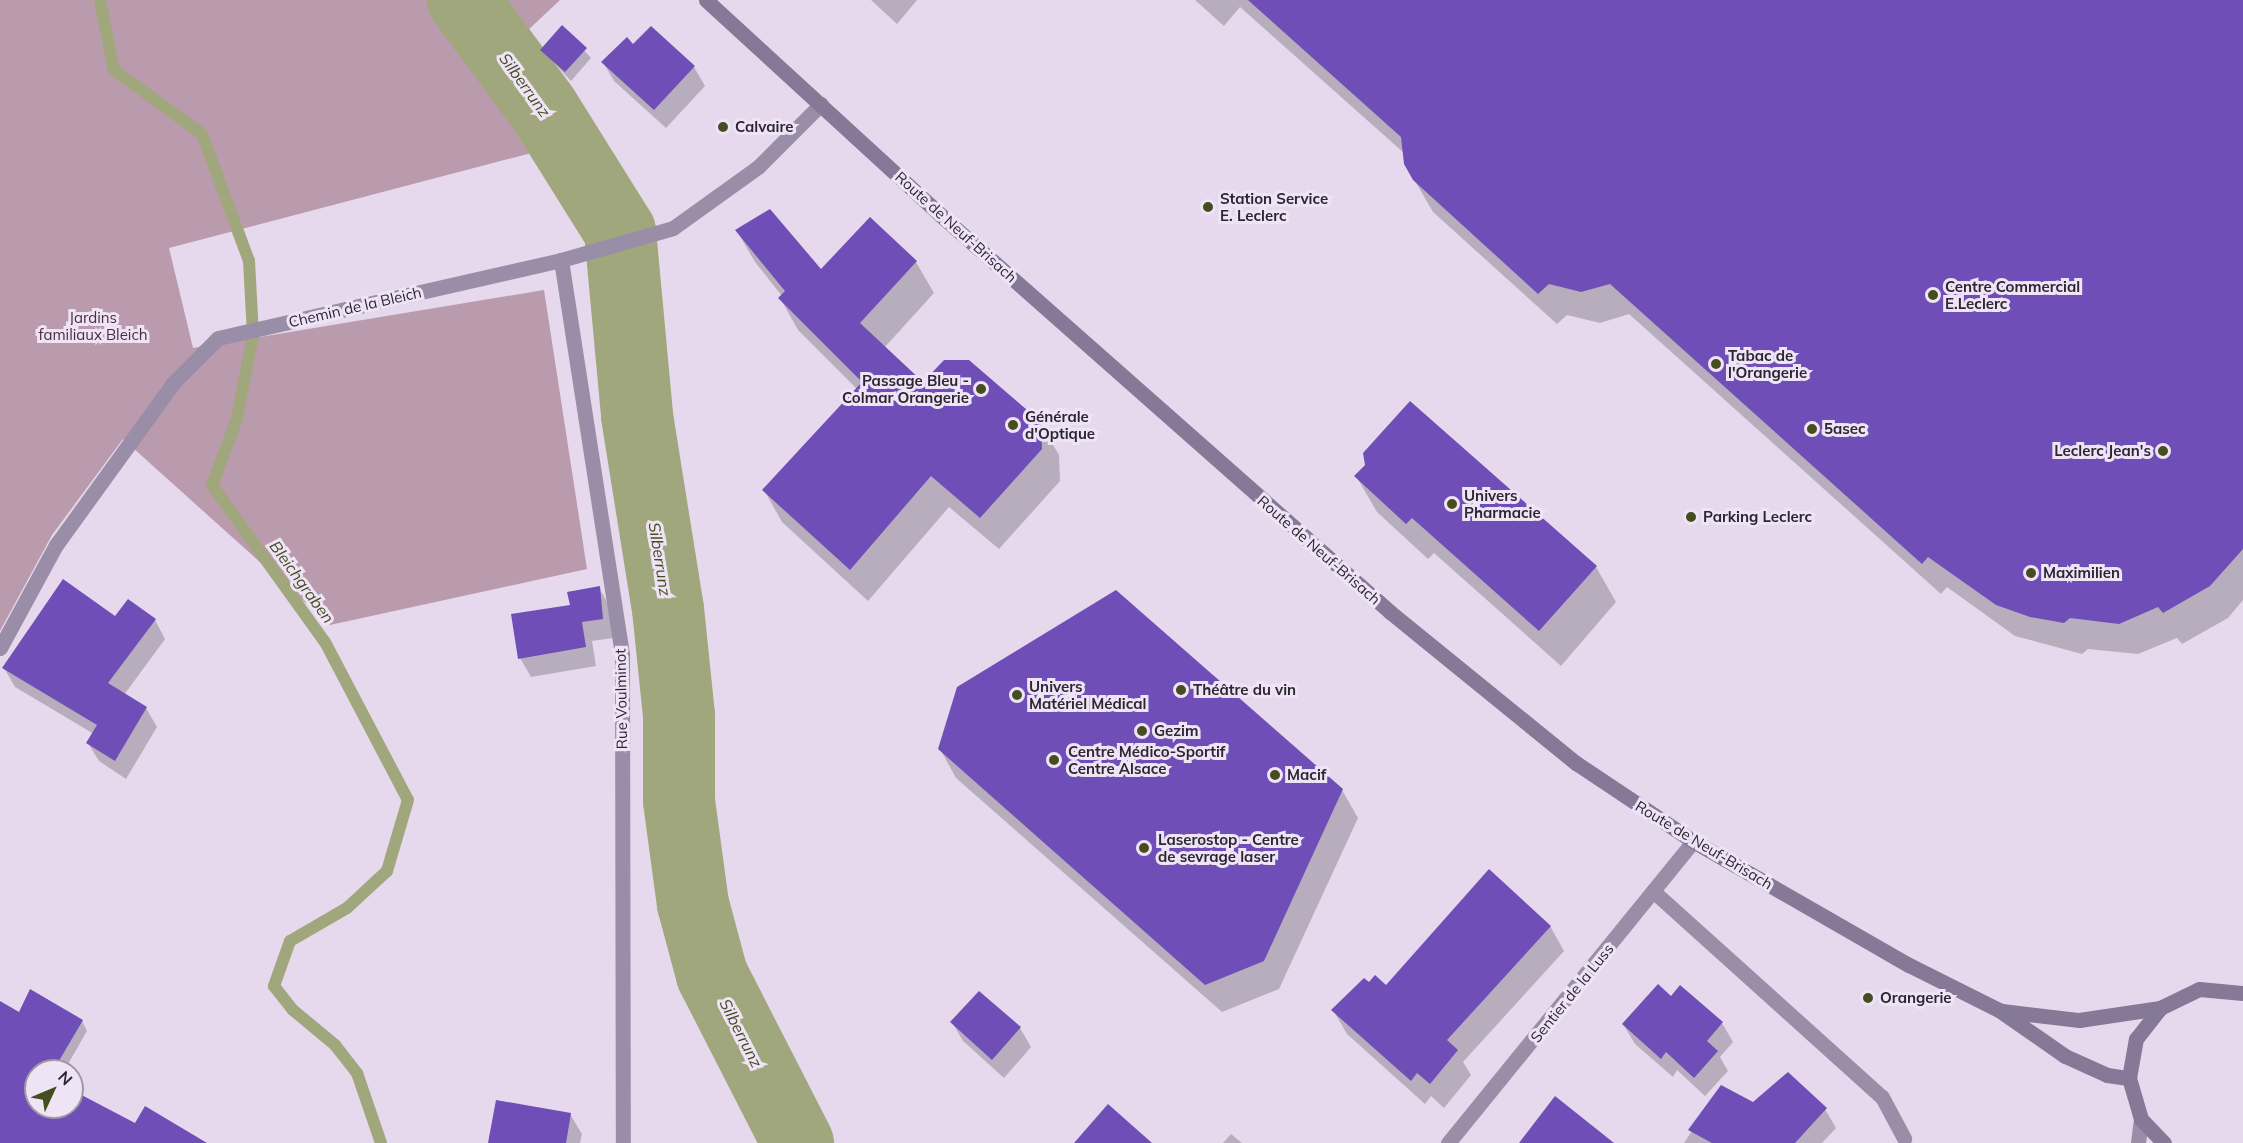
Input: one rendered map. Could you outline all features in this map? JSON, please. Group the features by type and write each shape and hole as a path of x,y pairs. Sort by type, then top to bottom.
{"main road":[{"name":"Route de Neuf-Brisach","path":"706,0 945,219 1438,654 1576,763 1693,841 1909,965 1999,1010 2065,1056 2107,1074 2129,1078"},
{"path":"2164,1143 2141,1119 2129,1078 2136,1040 2160,1008 2199,989 2243,992"},
{"name":"Route de Neuf-Brisach","path":"1999,1010 2079,1020 2160,1008"}],"street":[{"name":"Chemin de la Bleich","path":"0,648 56,546 174,382 218,338 561,260 673,228 758,167 821,104"},
{"name":"Rue Voulminot","path":"561,260 622,655 623,1143"},
{"name":"Sentier de la Luss","path":"1448,1143 1693,841"},
{"path":"1653,891 1882,1097 1904,1141"},
{"path":"2138,1143 2141,1119"}],"green space":[{"name":"Jardins familiaux Bleich","path":"0,0 560,0 490,66 539,151 169,248 193,348 544,290 587,569 330,625 123,439 52,535 0,631"}],"building":[{"name":"Centre Commercial E.Leclerc","path":"1248,0 2243,0 2243,549 2210,586 2163,613 2158,607 2119,624 2070,618 2064,623 2030,617 1996,605 1928,557 1922,564 1610,284 1581,292 1549,284 1538,294 1413,180 1404,164 1401,137"},
{"path":"562,25 587,48 565,72 540,50"},
{"path":"651,26 695,66 654,110 601,62 627,37 633,44"},
{"path":"770,209 821,269 870,217 917,261 860,323 923,382 944,360 969,360 1041,422 1042,449 980,518 931,476 850,570 762,490 862,382 778,298 785,291 735,230"},
{"name":"Univers Pharmacie","path":"1410,401 1597,566 1539,631 1412,518 1406,524 1354,476 1365,465 1363,453"},
{"path":"63,579 115,616 128,599 156,619 108,683 147,707 115,761 86,743 97,725 2,668"},
{"path":"600,586 603,619 582,622 586,647 518,659 511,614 570,605 567,592"},
{"path":"1116,590 1343,789 1264,961 1205,985 938,749 957,687"},
{"path":"1489,869 1551,926 1447,1040 1458,1050 1430,1084 1417,1073 1411,1081 1331,1010 1364,978 1369,982 1375,975 1386,985"},
{"path":"1658,984 1671,996 1680,985 1723,1022 1707,1041 1718,1051 1694,1078 1666,1052 1661,1059 1622,1024"},
{"path":"30,989 83,1020 60,1059 24,1059 24,1119 84,1119 84,1096 135,1123 145,1106 207,1143 0,1143 0,1001 19,1012"},
{"path":"979,991 1021,1027 992,1060 950,1022"},
{"path":"1788,1072 1827,1108 1795,1143 1712,1143 1688,1130 1721,1085 1753,1102"},
{"path":"1555,1096 1614,1143 1519,1143"},
{"path":"496,1100 571,1113 566,1143 488,1143"},
{"path":"1108,1104 1152,1143 1074,1143"}],"waterway":[{"name":"Bleichgraben","path":"100,0 114,70 202,134 249,261 253,335 237,419 212,485 325,642 408,800 387,871 347,908 290,941 274,986 293,1010 335,1045 357,1073 381,1143"},
{"name":"Silberrunz","path":"463,0 543,108 620,231 637,416 668,609 679,716 679,801 693,904 712,975 798,1143"}],"place":[{"name":"Calvaire","path":"723,127"},
{"name":"Station Service E. Leclerc","path":"1208,207"},
{"name":"Centre Commercial E.Leclerc","path":"1933,295"},
{"name":"Tabac de l'Orangerie","path":"1716,364"},
{"name":"Passage Bleu - Colmar Orangerie","path":"981,389"},
{"name":"Générale d'Optique","path":"1013,425"},
{"name":"5asec","path":"1812,429"},
{"name":"Leclerc Jean's","path":"2163,451"},
{"name":"Univers Pharmacie","path":"1452,504"},
{"name":"Parking Leclerc","path":"1691,517"},
{"name":"Maximilien","path":"2031,573"},
{"name":"Théâtre du vin","path":"1181,690"},
{"name":"Univers Matériel Médical","path":"1017,695"},
{"name":"Gezim","path":"1142,731"},
{"name":"Centre Médico-Sportif Centre Alsace","path":"1054,760"},
{"name":"Macif","path":"1275,775"},
{"name":"Laserostop - Centre de sevrage laser","path":"1144,848"},
{"name":"Orangerie","path":"1868,998"}]}
